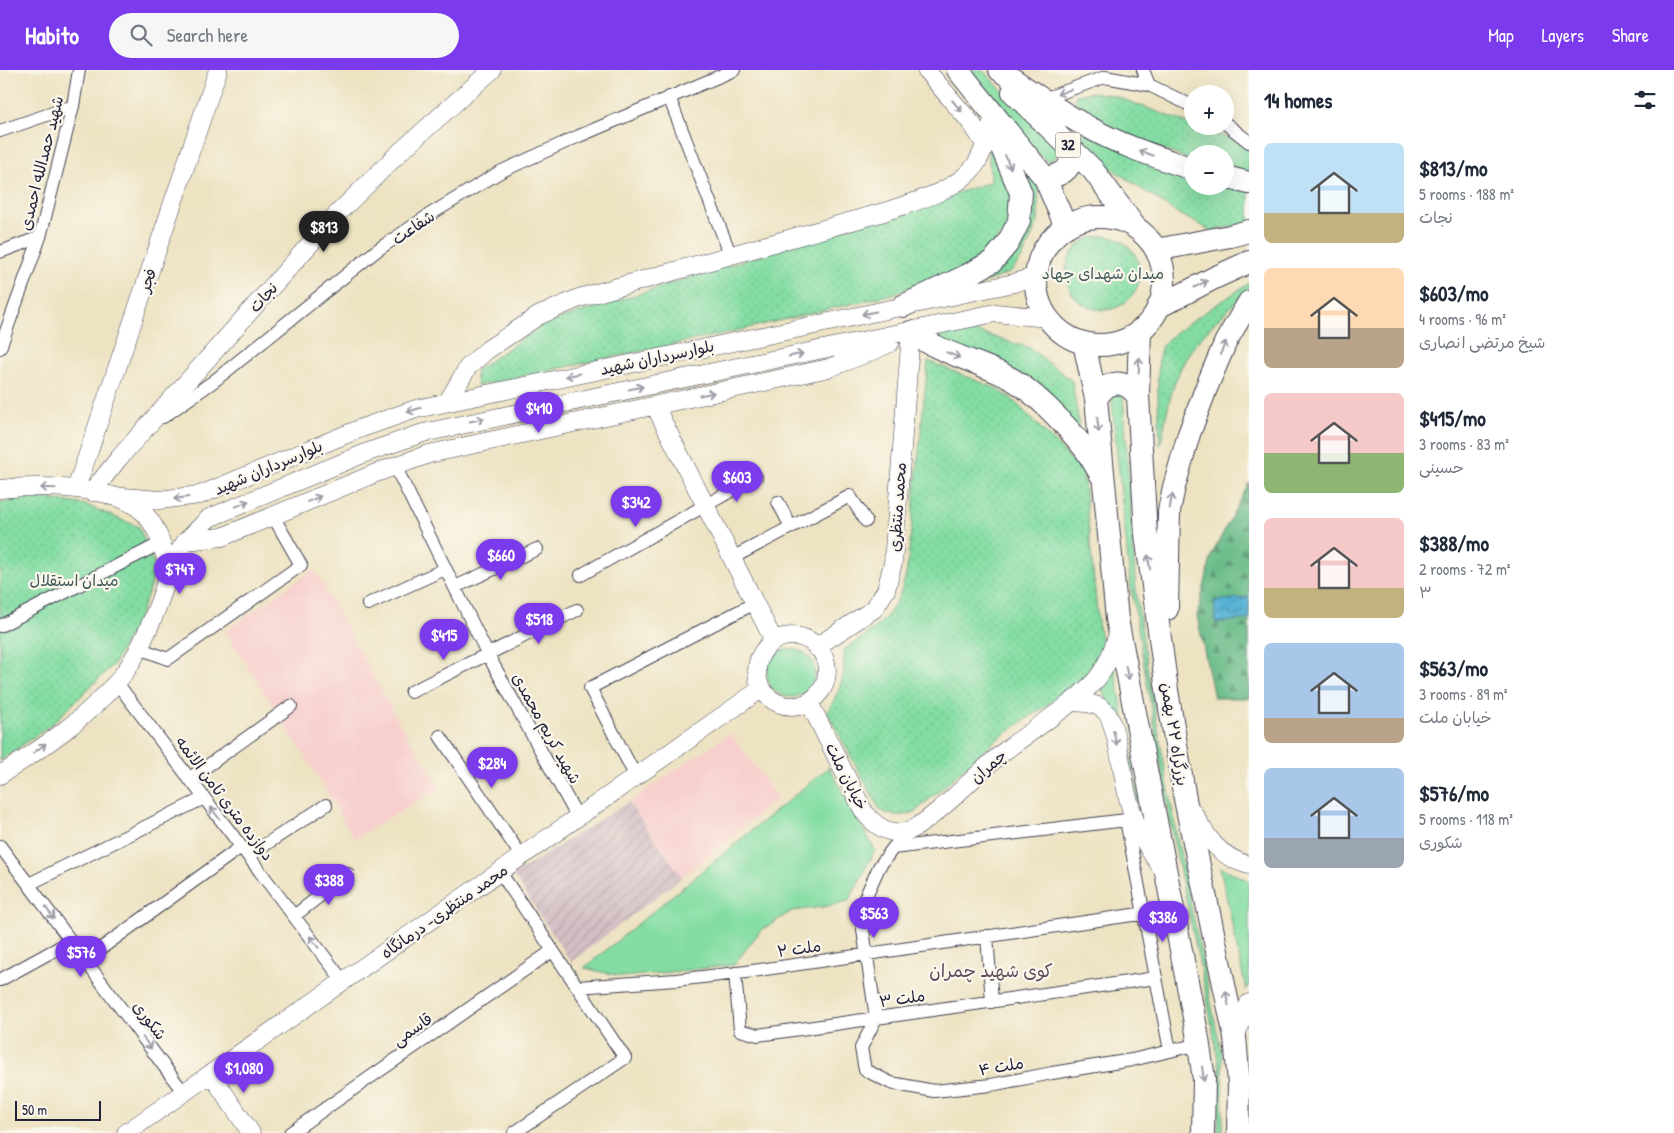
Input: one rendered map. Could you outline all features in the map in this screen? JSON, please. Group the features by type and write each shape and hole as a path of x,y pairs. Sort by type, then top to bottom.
{"highway":[{"name":"32","path":"958,70 1045,178 1066,227"},
{"name":"32","path":"991,70 1093,170 1136,228 1156,250 1161,263 1164,278 1163,293 1158,307 1150,320 1140,330 1128,338 1114,343 1084,343 1070,338 1048,318 1041,305 1037,291 1036,276 1045,248 1054,236 1066,227 1079,221 1101,217 1123,221 1136,228"},
{"path":"1000,70 1041,100 1091,129 1142,152 1184,166"},
{"path":"903,306 993,261 1008,243 1019,221 1020,193 999,141 994,116"},
{"path":"1045,178 1058,176 1068,169 1072,158 1070,147"},
{"path":"1234,180 1249,183"},
{"path":"1156,250 1230,236 1249,230"},
{"name":"32","path":"1158,307 1249,262"},
{"path":"1167,690 1169,511 1174,486 1189,434 1207,386 1226,341 1249,302"},
{"name":"بزرگراه ۲۲ بهمن","path":"1140,330 1138,396 1146,534 1167,690 1185,799 1235,1037 1239,1083 1238,1133"},
{"path":"911,332 925,342 948,353 1005,375 1023,387 1052,414 1084,449 1104,480"},
{"path":"1084,343 1096,399 1119,631 1199,1044 1204,1079 1203,1133"},
{"path":"1096,399 1101,390 1110,384 1121,383 1131,388 1138,396"}],"main road":[{"name":"فجر","path":"84,491 218,70"},
{"name":"نجات","path":"149,426 336,215 401,151 492,70"},
{"path":"926,70 972,124 985,144"},
{"path":"448,402 468,368 487,350 538,316 579,298 884,212 928,197 966,175 976,164 994,116"},
{"name":"بلوارسرداران شهید","path":"111,496 159,500 200,495 360,428 416,409 987,289 1036,276"},
{"path":"987,289 996,302 995,313"},
{"name":"بلوارسرداران شهید","path":"168,568 186,541 209,518 368,452 414,436 451,426 911,332 995,313 1048,318"},
{"path":"186,541 222,537 395,466 429,454 829,368 875,350 911,332"},
{"name":"محمد منتظری","path":"816,646 874,609 886,590 893,563 911,332"},
{"path":"511,437 546,406"},
{"path":"654,406 774,642"},
{"name":"شفاعت","path":"84,491 149,426"},
{"path":"414,436 448,450"},
{"path":"0,489 17,487 84,491 111,496 134,506 152,522 161,543 168,568 163,593 144,640 116,683 80,718 24,760 0,775"},
{"name":"چمران","path":"908,832 936,813 1005,751 1071,702 1102,673 1109,660 1119,631"},
{"path":"792,637 801,638 816,646 825,662 825,680 822,689 809,702 801,705 783,705 774,702 762,689 758,681 758,663 767,647 782,638 792,637"},
{"name":"محمد منتظری- درمانگاه","path":"126,1133 762,689"},
{"name":"خیابان ملت","path":"809,702 864,812 872,822 886,831 908,832"},
{"path":"1071,702 1099,706 1108,714 1116,739 1128,799 1138,829 1151,854 1166,873"},
{"path":"1185,799 1205,834 1219,850 1235,861 1249,865"},
{"path":"1235,1037 1249,1003"},
{"path":"211,1074 251,1133"}],"street":[{"name":"شهید حمدالله احمدی","path":"0,348 40,237 73,106 79,70"},
{"name":"شفاعت","path":"149,426 214,380 376,251 429,215 500,172 734,70"},
{"path":"1143,70 1149,84"},
{"path":"1041,100 1105,77 1149,84 1184,102"},
{"path":"669,97 731,256"},
{"path":"0,131 73,106"},
{"path":"1234,130 1249,142"},
{"path":"0,252 40,237"},
{"name":"شهید کریم محمدی","path":"395,466 488,655 578,818"},
{"path":"581,575 756,477"},
{"path":"732,558 850,496 866,521"},
{"path":"778,502 791,528"},
{"path":"138,648 168,659 301,566 273,516"},
{"path":"0,626 161,543"},
{"path":"455,588 537,549"},
{"path":"368,604 445,569"},
{"path":"636,777 590,688 754,603"},
{"path":"412,692 577,610"},
{"name":"دوازده متری ثامن الائمه","path":"116,683 343,981"},
{"path":"189,779 291,706"},
{"path":"440,736 522,857"},
{"path":"29,884 204,798"},
{"path":"85,960 245,852 326,805"},
{"path":"893,848 1126,820 1170,1051"},
{"path":"876,1018 861,916 865,898 879,867 908,832"},
{"name":"شکوری","path":"0,846 184,1093"},
{"path":"500,872 625,1058 514,1133"},
{"path":"294,916 348,874"},
{"name":"ملت ۲","path":"577,986 676,980 735,974 1173,909"},
{"path":"987,936 992,1002"},
{"path":"0,980 71,942"},
{"name":"قاسمی","path":"290,1133 552,951"},
{"name":"ملت ۳","path":"735,974 740,1030 758,1035 1156,978"},
{"name":"ملت ۴","path":"876,1018 861,1048 865,1070 891,1083 934,1092 991,1086 1052,1073 1132,1060 1199,1044"}],"shaded area":[{"path":"314,569 397,719 440,788 354,839 318,777 225,631"},
{"path":"730,733 778,798 682,877 628,802"},
{"path":"628,802 682,877 571,962 513,875"}],"green space":[{"path":"967,70 982,70 1051,139 1059,153 1049,162 1038,154"},
{"path":"1090,92 1112,95 1184,122 1184,135 1220,135 1239,142 1249,150 1249,175 1234,171 1234,145 1184,145 1184,158 1084,117 1074,107 1076,95"},
{"path":"1046,117 1184,172 1184,195 1234,195 1234,187 1249,189 1249,223 1211,231 1174,211 1112,169"},
{"path":"993,149 1013,184 1009,227 976,264 893,294 727,333 477,386 475,371 544,324 991,182 988,151"},
{"path":"1019,159 1039,185 1038,221 1023,257 1011,272 991,280 964,283 1011,253"},
{"name":"میدان شهدای جهاد","path":"1103,236 1124,242 1134,252 1140,273 1134,294 1124,304 1103,310 1082,304 1072,294 1066,273 1072,252 1082,242"},
{"path":"1249,283 1249,289 1200,339 1184,362 1172,392 1160,446 1158,366 1162,346 1188,324"},
{"path":"977,332 1030,348 1072,381 1081,436 928,336 936,333"},
{"path":"928,361 995,388 1012,399 1083,471 1098,622 1103,649 1098,666 1085,679 996,740 915,812 897,815 880,810 827,712 836,697 841,682 844,668 844,650 885,618 898,599 903,586 907,570"},
{"path":"1111,394 1123,394 1136,591 1176,832 1222,1056 1223,1133 1218,1133 1220,1071 1173,838 1130,581"},
{"path":"1249,483 1249,698 1214,698 1197,616 1212,554"},
{"name":"میدان استقلال","path":"37,497 86,505 139,527 154,564 152,582 140,615 114,664 53,723 0,761 0,502"},
{"path":"786,649 796,649 808,656 815,668 815,678 808,690 796,697 786,697 778,693 771,686 767,678 767,668 771,660 778,653"},
{"path":"1114,665 1145,831 1114,714 1102,689"},
{"path":"829,767 875,850 849,901 792,911 760,931 734,965 624,977 584,968"},
{"path":"1220,867 1249,881 1249,984 1246,990"}],"water":[{"path":"1249,597 1249,619 1216,623 1214,601"}],"district":[{"name":"کوی شهید چمران","path":"991,971"}]}
